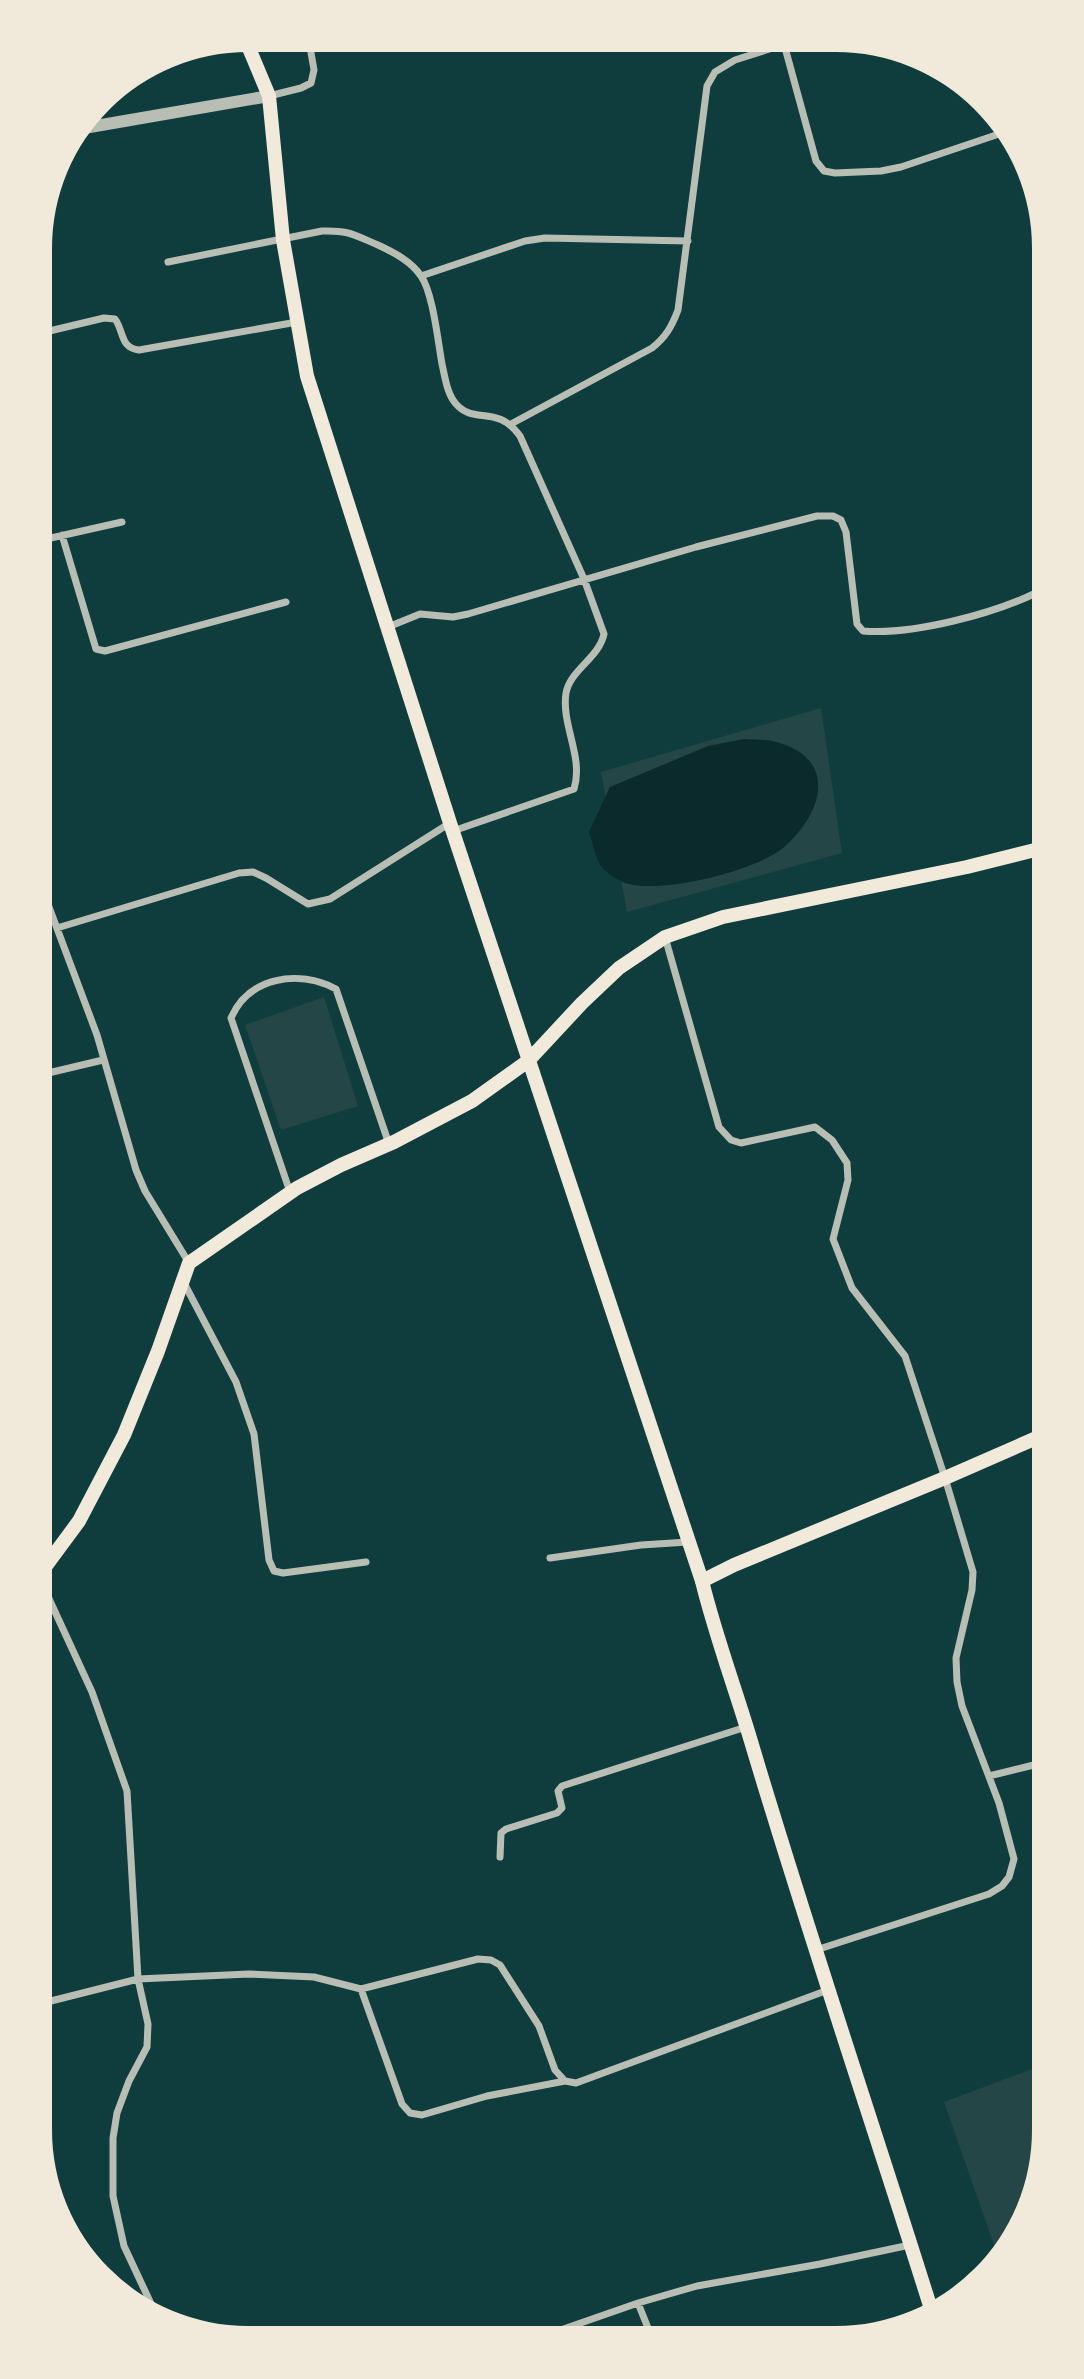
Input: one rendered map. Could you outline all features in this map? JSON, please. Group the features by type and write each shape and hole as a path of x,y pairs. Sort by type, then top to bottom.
{"main road":[{"path":"251,53 269,96 283,240 307,376 451,827 702,1581 712,1621 828,1990 929,2302"},
{"path":"52,1557 79,1521 124,1435 189,1263 291,1192 472,1101 528,1061 619,968 665,937 723,917 967,867 1032,851"},
{"path":"702,1581 801,1536 1031,1440"}],"street":[{"path":"512,424 652,348 671,327 678,310 707,86 715,72 735,60 759,52"},
{"path":"786,52 816,162 824,171 881,171 901,167 995,135"},
{"path":"95,126 301,88 311,83 314,70 311,53"},
{"path":"57,928 239,873 253,872 308,904 317,904 330,899 451,827 574,789 578,769 566,708 566,694 569,684 602,644 604,634 584,579 520,436 512,424 496,416 470,415 456,404 446,382 428,296 421,276 396,253 345,230 322,231 168,262"},
{"path":"421,276 545,238 688,241"},
{"path":"53,330 104,318 115,319 120,326 124,343 130,349 138,351 174,342 297,322"},
{"path":"387,627 420,614 453,617 468,614 805,518 832,516 841,520 845,532 857,624 863,631 885,633 964,618 1032,595"},
{"path":"53,537 122,522"},
{"path":"62,535 96,649 105,651 286,601"},
{"path":"53,916 103,1060 136,1170 145,1191 189,1263"},
{"path":"665,937 719,1126 731,1140 741,1143 815,1127 832,1140 847,1163 848,1180 833,1239 852,1288 905,1356 973,1572 972,1590 956,1658 957,1682 962,1706 999,1803 1014,1859 1009,1877 989,1895 816,1950"},
{"path":"291,1192 231,1018 236,1006 245,996 269,981 313,979 336,989 389,1144"},
{"path":"53,1072 103,1060"},
{"path":"183,1282 236,1382 254,1434 269,1560 274,1571 283,1573 366,1562"},
{"path":"550,1558 641,1545 688,1542"},
{"path":"52,1606 92,1692 127,1791 138,1979 148,2024 147,2048 129,2081 117,2113 113,2138 113,2196 124,2246 149,2299"},
{"path":"500,1857 500,1833 557,1813 562,1808 558,1791 562,1786 746,1727"},
{"path":"989,1776 1031,1766"},
{"path":"52,2001 138,1979 262,1974 314,1977 361,1989 478,1959 491,1959 500,1965 538,2026 555,2070 565,2081"},
{"path":"361,1989 402,2105 410,2113 422,2115 487,2096 565,2081 576,2083 828,1990"},
{"path":"572,2326 697,2286 911,2245"},
{"path":"638,2303 647,2326"}],"shaded area":[{"path":"821,708 842,853 627,912 601,772"},
{"path":"744,739 772,741 796,750 810,761 817,774 815,804 797,835 783,848 752,865 686,883 645,886 626,883 602,867 589,832 610,787 708,746"},
{"path":"324,997 358,1106 281,1130 245,1025"},
{"path":"1031,2069 1031,2144 1028,2169 1017,2206 994,2245 944,2102"}]}
